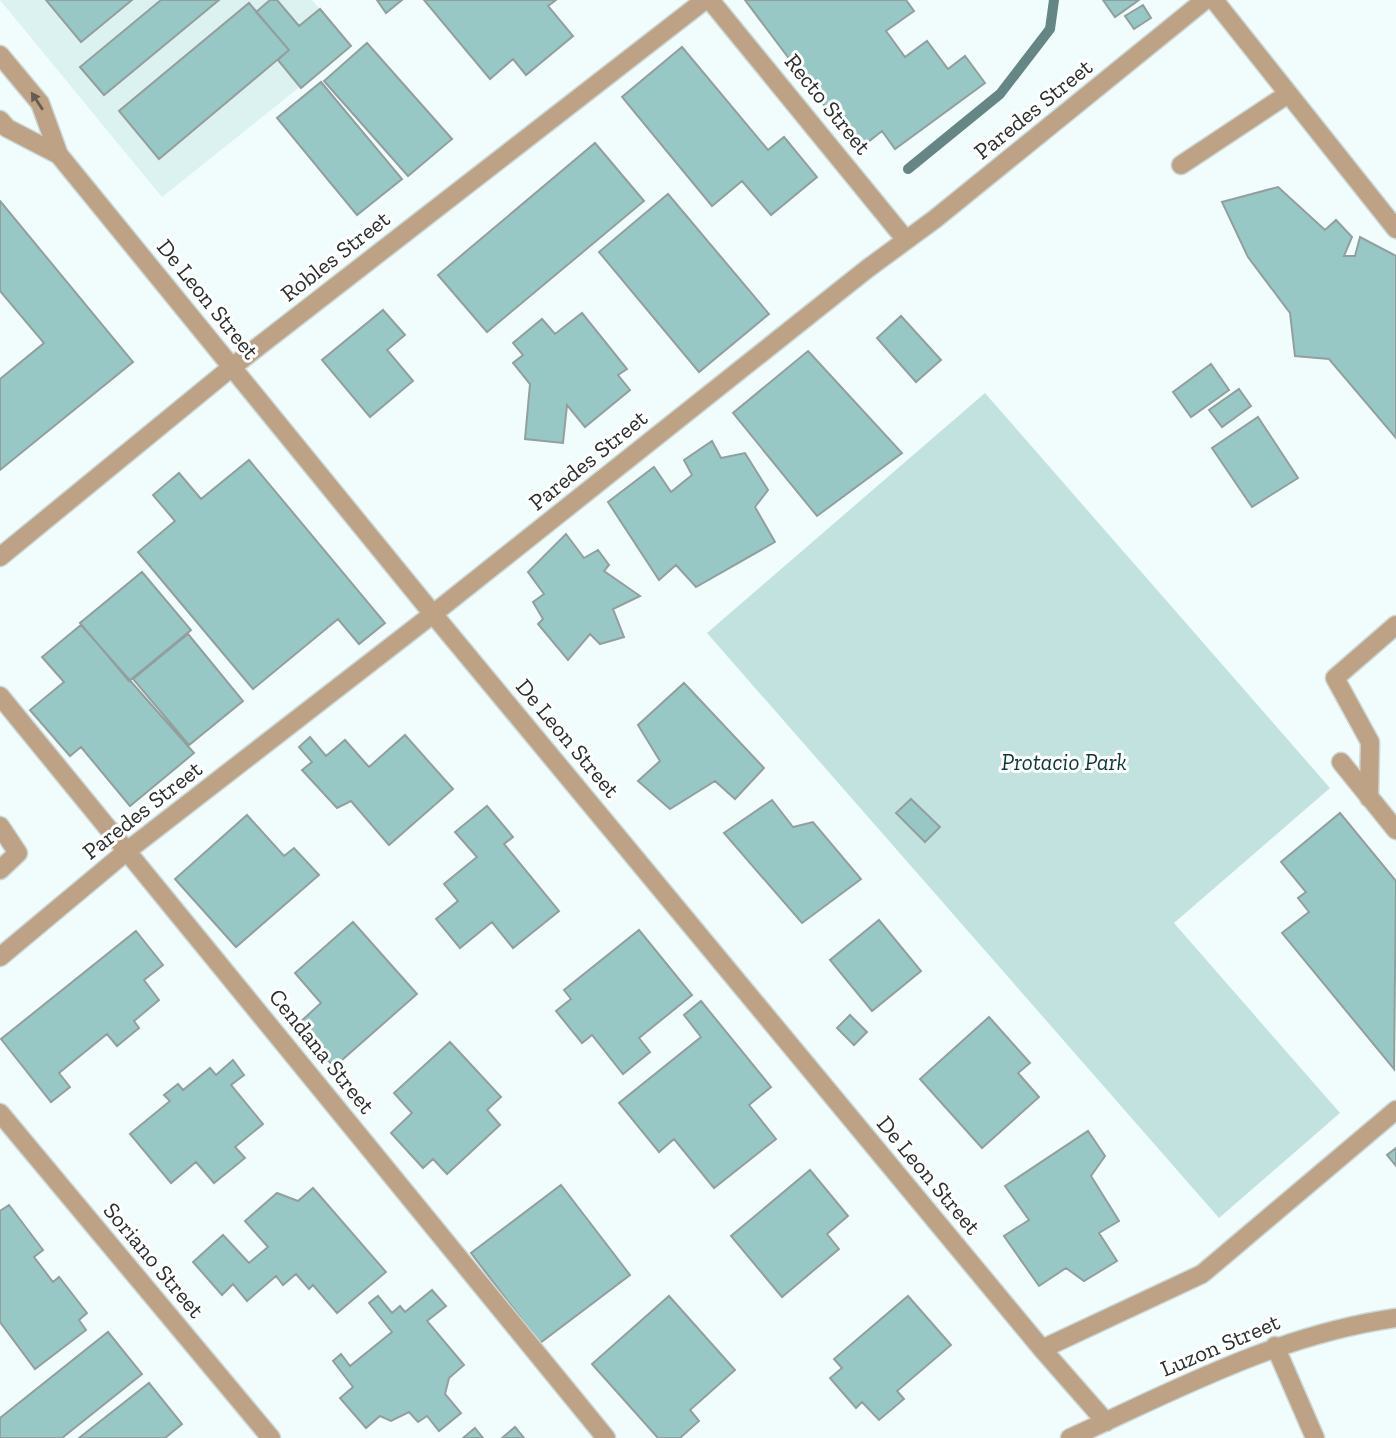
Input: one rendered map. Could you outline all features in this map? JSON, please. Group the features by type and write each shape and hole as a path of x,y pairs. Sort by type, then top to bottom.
{"lane":[{"name":"Robles Street","path":"0,557 232,367 705,0"},
{"name":"Recto Street","path":"710,0 906,240"},
{"name":"Paredes Street","path":"0,957 127,851 433,614 1205,0"},
{"path":"1214,0 1396,229"},
{"name":"De Leon Street","path":"0,55 40,103 59,156 433,614 1042,1349 1106,1422"},
{"path":"1181,165 1288,94"},
{"name":"De Leon Street","path":"0,120 7,128 59,156"},
{"path":"1369,798 1370,742 1335,678 1396,625"},
{"name":"Cendana Street","path":"0,696 606,1438"},
{"path":"1342,762 1396,831"},
{"path":"0,826 18,853 0,870"},
{"path":"1042,1349 1202,1274 1396,1110"},
{"name":"Soriano Street","path":"0,1113 271,1438"},
{"name":"Luzon Street","path":"1070,1438 1275,1346 1343,1325 1396,1318"},
{"path":"1275,1346 1315,1438"}],"shaded area":[{"path":"0,0 312,0 351,46 162,197"}],"green space":[{"name":"Protacio Park","path":"985,393 1330,788 1174,923 1340,1113 1219,1218 707,633"}],"building":[{"path":"46,0 132,0 81,42"},
{"path":"161,0 219,0 104,95 80,67"},
{"path":"270,0 277,0 299,26 320,9 351,46 301,88 278,60 289,50 256,12"},
{"path":"377,0 402,0 386,13"},
{"path":"424,0 556,0 548,6 573,36 526,75 513,59 490,79"},
{"path":"745,0 906,0 914,11 886,31 905,57 927,41 948,69 965,56 985,83 895,149 882,131 858,150"},
{"path":"1103,0 1139,0 1115,17"},
{"path":"249,3 289,50 159,159 119,111"},
{"path":"1143,5 1151,18 1134,29 1125,16"},
{"path":"367,43 452,139 408,176 324,81"},
{"path":"682,47 768,150 784,137 817,177 771,215 742,181 712,206 622,97"},
{"path":"321,82 402,179 357,215 277,118"},
{"path":"595,143 644,201 487,332 438,275"},
{"path":"1278,187 1325,230 1336,220 1352,237 1344,256 1355,256 1360,237 1396,256 1396,438 1329,359 1295,356 1290,313 1248,257 1222,202"},
{"path":"668,194 769,314 699,372 599,252"},
{"path":"0,201 133,362 0,470 0,379 44,343 0,291"},
{"path":"383,310 405,335 387,350 413,381 370,417 322,360"},
{"path":"582,313 627,369 618,375 630,390 585,427 567,405 563,443 525,439 530,384 513,363 523,355 513,343 542,319 555,334"},
{"path":"901,316 941,360 916,382 877,338"},
{"path":"808,351 902,453 817,516 733,413"},
{"path":"1211,364 1229,390 1191,417 1173,392"},
{"path":"1239,389 1251,406 1222,427 1209,410"},
{"path":"1258,417 1298,478 1252,507 1212,448"},
{"path":"712,441 721,458 745,453 768,490 755,507 775,542 696,587 676,565 659,580 608,502 654,467 671,492 692,475 684,460"},
{"path":"249,460 385,623 359,644 338,619 253,689 138,552 175,521 153,495 179,473 201,499"},
{"path":"566,534 584,558 598,550 609,565 604,571 640,596 613,609 624,637 600,644 590,634 568,660 538,624 543,619 533,602 544,594 528,572"},
{"path":"142,572 191,630 129,681 80,623"},
{"path":"81,625 194,753 130,806 81,747 70,756 30,710 64,682 42,657"},
{"path":"188,634 243,701 189,745 133,679"},
{"path":"684,683 764,768 735,799 715,781 670,809 638,781 660,761 638,725"},
{"path":"405,735 453,789 389,845 351,801 337,808 302,770 312,762 299,747 310,737 326,756 345,740 369,767"},
{"path":"911,799 940,827 925,842 896,813"},
{"path":"772,800 793,827 813,822 861,879 802,923 724,833"},
{"path":"487,806 513,837 504,844 559,911 513,948 492,922 460,948 436,919 458,901 444,884 477,857 455,832"},
{"path":"1340,813 1396,881 1394,1069 1282,933 1309,912 1298,898 1306,892 1281,862"},
{"path":"247,815 284,856 294,848 319,875 236,947 175,879"},
{"path":"879,920 921,971 872,1011 830,960"},
{"path":"353,922 417,994 334,1067 297,1025 321,1003 295,973"},
{"path":"639,930 692,995 639,1038 650,1052 623,1074 592,1035 582,1043 556,1011 571,999 564,990"},
{"path":"136,931 163,965 144,980 159,1000 134,1021 139,1028 117,1046 107,1034 59,1073 70,1087 51,1102 1,1039"},
{"path":"701,1001 771,1087 749,1105 776,1139 714,1188 674,1139 659,1152 619,1103 701,1037 684,1015"},
{"path":"850,1015 867,1032 854,1045 837,1028"},
{"path":"989,1017 1030,1063 1018,1073 1039,1097 982,1148 920,1079"},
{"path":"450,1042 501,1097 487,1110 500,1125 447,1174 433,1159 423,1168 391,1133 412,1113 394,1093"},
{"path":"233,1060 244,1075 231,1085 263,1124 235,1147 245,1158 214,1183 196,1162 171,1183 130,1134 170,1101 164,1095 178,1084 183,1090 210,1068 216,1075"},
{"path":"1088,1131 1105,1156 1091,1176 1119,1221 1099,1233 1117,1261 1084,1281 1066,1268 1039,1286 1004,1236 1029,1220 1005,1186"},
{"path":"1396,1148 1396,1166 1387,1155"},
{"path":"810,1170 848,1216 827,1234 839,1249 782,1297 731,1236"},
{"path":"561,1185 630,1275 540,1343 471,1253"},
{"path":"313,1188 386,1272 337,1313 313,1285 309,1289 296,1274 283,1285 276,1276 247,1301 233,1284 222,1295 193,1262 223,1235 249,1263 268,1247 245,1221 277,1193 298,1201"},
{"path":"9,1205 43,1250 34,1257 53,1282 59,1277 87,1313 79,1320 86,1330 35,1369 0,1322 0,1211"},
{"path":"432,1290 446,1306 427,1321 464,1365 449,1378 445,1394 461,1413 439,1431 427,1416 418,1422 409,1412 391,1421 380,1416 366,1428 340,1398 353,1387 333,1361 341,1354 350,1366 392,1332 369,1303 378,1296 392,1313 400,1306 405,1312"},
{"path":"669,1296 735,1370 690,1410 699,1421 680,1438 658,1438 592,1364"},
{"path":"908,1296 951,1345 897,1391 904,1399 879,1420 862,1402 856,1408 830,1378 842,1368 834,1359"},
{"path":"108,1332 142,1374 62,1438 0,1438 0,1418"},
{"path":"149,1383 182,1424 165,1438 79,1438"},
{"path":"515,1427 524,1438 502,1438"},
{"path":"475,1428 483,1438 463,1438"}],"waterway":[{"path":"908,169 1000,94 1050,29 1054,0"}]}
